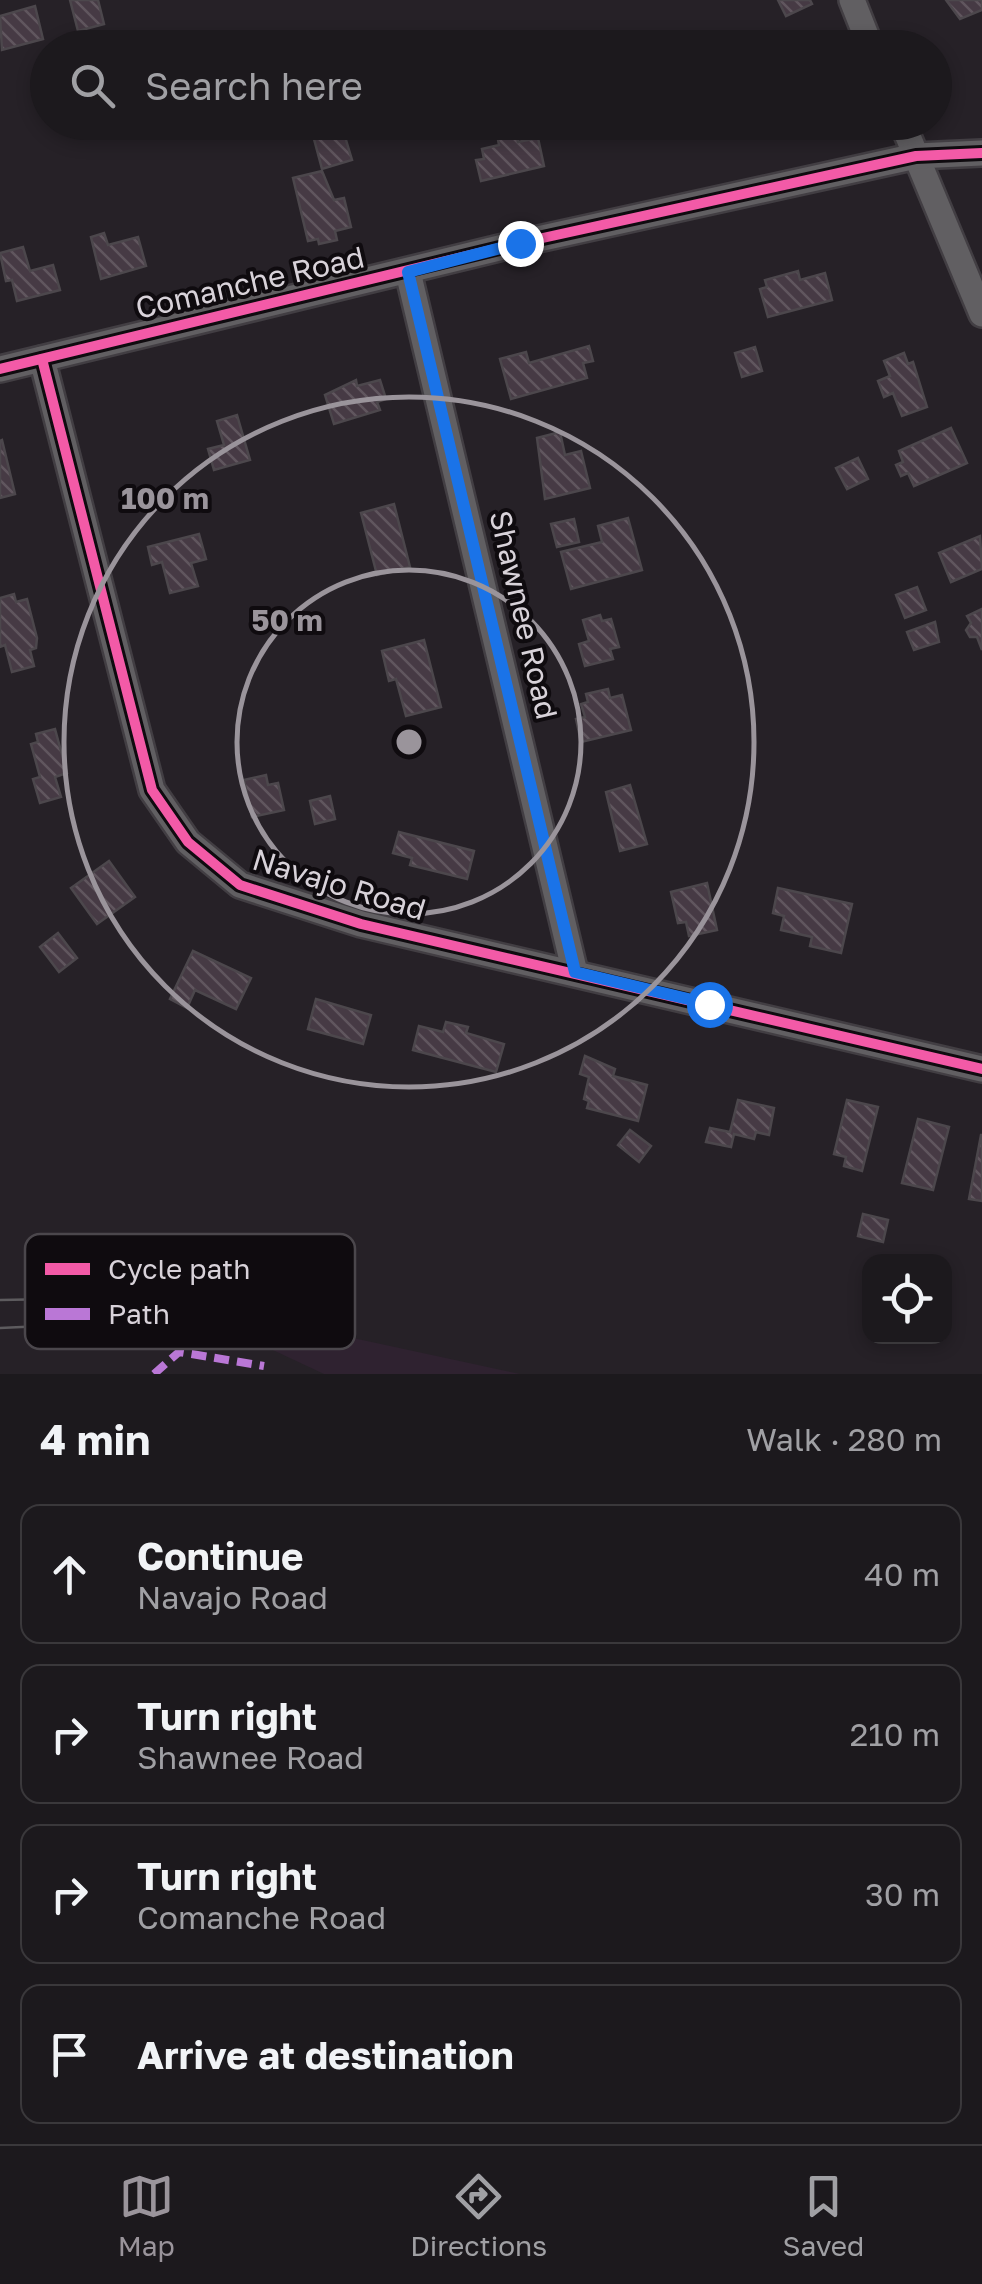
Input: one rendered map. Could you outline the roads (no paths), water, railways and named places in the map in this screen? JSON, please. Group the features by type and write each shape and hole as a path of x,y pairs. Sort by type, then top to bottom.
{"street":[{"path":"852,0 864,30"},
{"path":"909,140 982,314"},
{"name":"Comanche Road","path":"0,369 916,156 982,153"},
{"name":"Shawnee Road","path":"408,272 575,972"},
{"name":"Navajo Road","path":"42,359 152,790 188,842 240,885 362,924 982,1069"}],"tram line":[{"path":"0,1300 25,1300"},
{"path":"0,1328 25,1327"}]}
